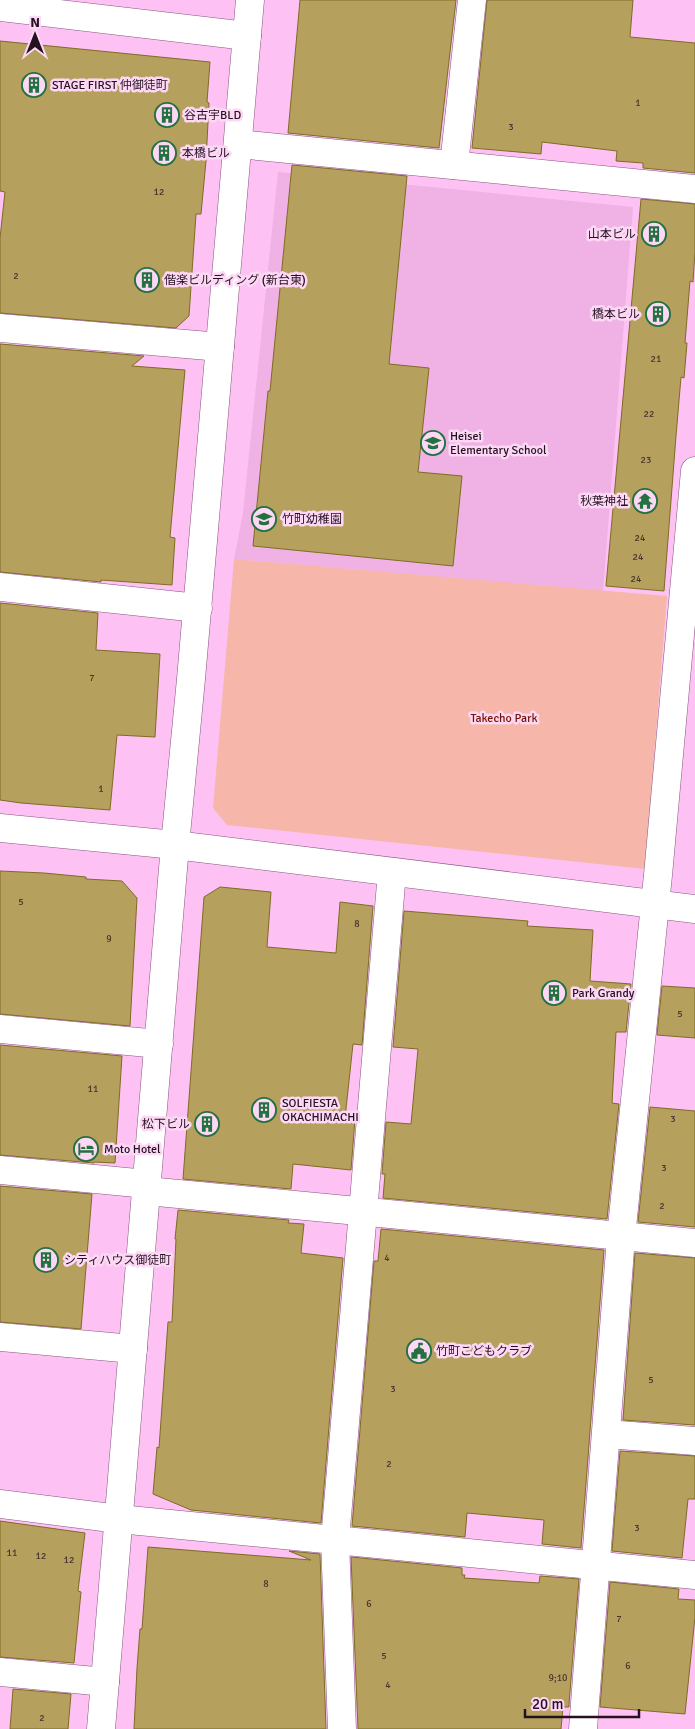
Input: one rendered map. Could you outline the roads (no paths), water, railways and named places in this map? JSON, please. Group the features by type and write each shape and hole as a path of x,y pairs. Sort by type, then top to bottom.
{"street":[{"path":"101,1729 175,846 198,608 250,0"},
{"path":"454,165 472,0"},
{"path":"0,7 247,36"},
{"path":"238,144 695,189"},
{"path":"0,328 220,347"},
{"path":"584,1729 622,1237 693,512 695,471"},
{"path":"0,587 198,608"},
{"path":"0,828 175,846 695,909"},
{"path":"342,1729 335,1540 392,872"},
{"path":"0,1029 159,1044"},
{"path":"0,1170 364,1212 695,1243"},
{"path":"0,1337 133,1349"},
{"path":"606,1434 695,1441"},
{"path":"0,1504 119,1520 695,1575"},
{"path":"0,1672 105,1682"}],"place":[{"name":"STAGE FIRST 仲御徒町","path":"34,85"},
{"name":"谷古宇BLD","path":"167,115"},
{"name":"本橋ビル","path":"164,153"},
{"name":"山本ビル","path":"654,234"},
{"name":"偕楽ビルディング (新台東)","path":"147,280"},
{"name":"橋本ビル","path":"658,314"},
{"name":"Heisei Elementary School","path":"433,443"},
{"name":"秋葉神社","path":"645,501"},
{"name":"竹町幼稚園","path":"264,519"},
{"name":"Park Grandy","path":"554,993"},
{"name":"SOLFIESTA OKACHIMACHI","path":"264,1110"},
{"name":"松下ビル","path":"207,1124"},
{"name":"Moto Hotel","path":"86,1149"},
{"name":"シティハウス御徒町","path":"46,1260"},
{"name":"竹町こどもクラブ","path":"419,1351"}],"park label":[{"name":"Takecho Park","path":"504,718"}]}
